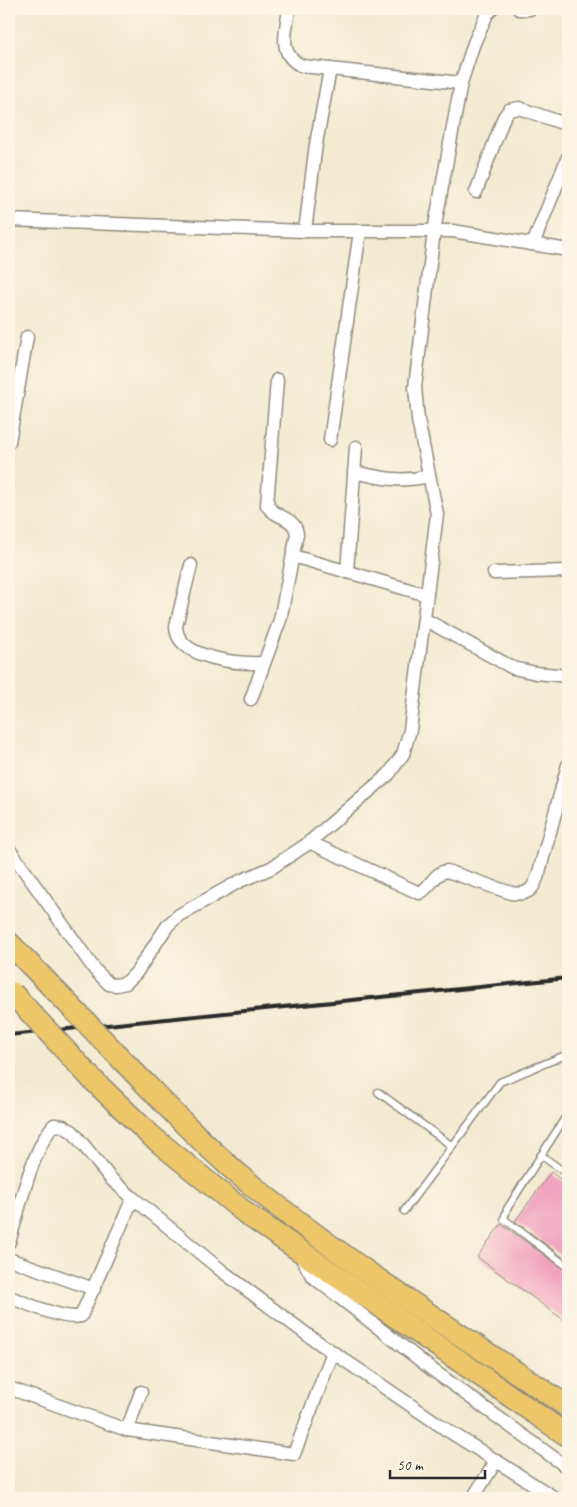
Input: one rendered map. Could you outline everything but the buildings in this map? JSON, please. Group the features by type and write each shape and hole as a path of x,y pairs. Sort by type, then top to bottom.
{"highway":[{"path":"9,943 199,1138 253,1187 314,1233 568,1407"},
{"path":"10,991 92,1080 149,1134 199,1176 298,1251 568,1436"}],"street":[{"path":"289,9 286,39 288,57 302,66 461,83"},
{"path":"9,850 95,970 109,984 116,986 126,984 136,973 162,933 179,915 240,881 271,868 309,842 389,774 403,754 410,730 437,514 418,420 415,387 434,231 461,83 474,43 487,14 492,9"},
{"path":"519,9 530,9"},
{"path":"305,231 316,144 330,69"},
{"path":"476,192 504,117 509,110 519,108 568,126"},
{"path":"533,244 568,157"},
{"path":"9,220 305,231 453,231 568,250"},
{"path":"330,440 360,231"},
{"path":"9,442 27,337"},
{"path":"251,699 280,620 294,556 296,527 291,521 270,510 267,505 277,380"},
{"path":"347,572 356,447"},
{"path":"354,472 395,480 409,480 429,476"},
{"path":"294,556 427,595"},
{"path":"190,565 176,626 176,635 202,655 242,664 264,663"},
{"path":"494,573 568,571"},
{"path":"424,619 513,668 536,673 568,676"},
{"path":"309,842 419,893 425,890 436,876 447,871 522,895 534,888 568,765"},
{"path":"9,1242 38,1150 46,1134 54,1126 62,1126 73,1132 111,1179 222,1271 333,1352 447,1430 555,1498"},
{"path":"9,1297 76,1318 81,1316 133,1198"},
{"path":"298,1251 312,1276 434,1371 568,1468"},
{"path":"9,1259 94,1289"},
{"path":"9,1388 127,1430 294,1454 333,1352"},
{"path":"127,1430 142,1392"},
{"path":"473,1498 496,1461"}],"lane":[{"path":"404,1211 500,1082 568,1054"},
{"path":"378,1092 452,1146"},
{"path":"568,1113 506,1209 504,1219 568,1267"},
{"path":"541,1155 568,1174"}],"railway":[{"path":"9,1035 568,978"}]}
